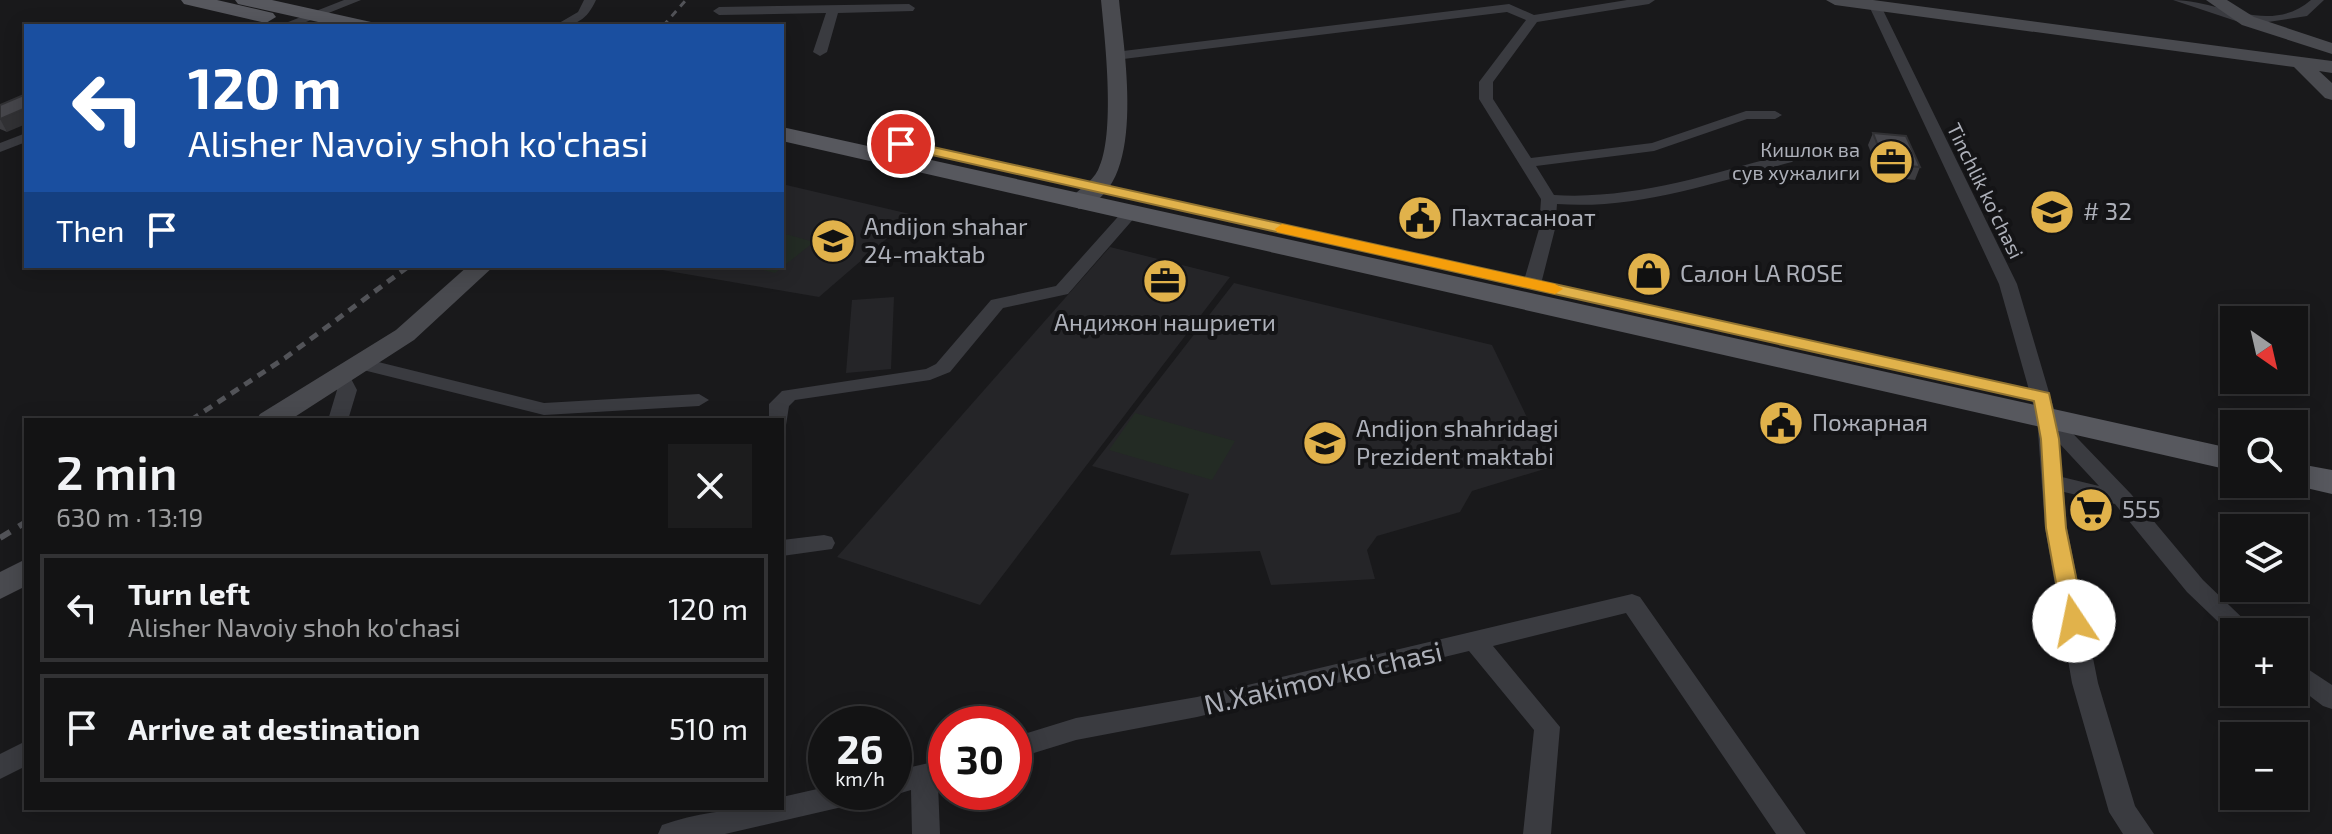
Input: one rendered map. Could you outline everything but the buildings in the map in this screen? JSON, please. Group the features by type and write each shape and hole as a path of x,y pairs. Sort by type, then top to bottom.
{"main road":[{"path":"191,0 300,22 332,24"},
{"path":"245,0 300,22"},
{"path":"1086,194 1108,175 1116,131 1115,56 1110,0"},
{"path":"1835,0 1876,8 2300,63 2331,63"},
{"path":"2215,0 2248,21 2331,63"},
{"path":"2300,63 2332,94"},
{"path":"784,119 919,157"},
{"path":"784,134 919,157 2045,407 2220,437"},
{"path":"1086,194 1130,213 1411,266 1532,284 1763,346"},
{"path":"273,418 405,335 480,268"},
{"path":"2045,407 2220,456"},
{"path":"2308,456 2332,461"},
{"path":"2308,477 2332,482"},
{"path":"0,587 24,572"}],"street":[{"path":"300,22 355,0"},
{"path":"564,24 583,14 590,0"},
{"path":"1492,0 1533,19 1649,0"},
{"path":"2179,0 2248,21 2303,13 2318,0"},
{"path":"718,10 909,8"},
{"path":"1115,56 1509,8"},
{"name":"Tinchlik kо‘chasi","path":"1876,8 2008,284 2045,407 2056,528 2085,683 2123,812 2140,834"},
{"path":"820,52 833,10"},
{"path":"1532,284 1547,229 1549,199 1486,99 1486,82 1533,19"},
{"path":"1526,163 1654,147 1746,115 1775,115"},
{"path":"0,136 22,139"},
{"path":"0,148 22,139"},
{"path":"1549,199 1592,202 1649,194 1787,159"},
{"path":"779,418 779,404 789,395 930,374 943,368 997,304 1062,290 1130,213"},
{"path":"339,418 352,370 542,415 699,400"},
{"path":"2045,407 2123,499 2169,560 2230,618"},
{"path":"2054,482 2123,499"},
{"path":"784,548 824,543"},
{"name":"N.Xakimov koʻchasi","path":"1032,742 1076,729 1197,707 1632,603 1792,834"},
{"path":"1475,642 1547,727 1537,834"},
{"path":"2308,681 2332,699"},
{"path":"0,768 24,753"},
{"path":"784,808 808,803"},
{"path":"672,834 777,810"},
{"path":"926,834 930,810"}],"shaded area":[{"name":"Andijon shahar 24-maktab","path":"784,184 914,215 819,297 651,268 784,268"},
{"path":"784,234 814,242 784,266"},
{"path":"1110,247 1230,277 980,605 837,557"},
{"path":"756,268 781,268 775,273"},
{"name":"Andijon shahridagi Prezident maktabi","path":"1234,283 1492,345 1551,467 1472,491 1460,512 1377,536 1367,550 1375,579 1271,585 1260,551 1170,555 1189,494 1092,466"},
{"path":"894,297 891,369 846,373 852,300"},
{"path":"1135,413 1235,441 1212,480 1109,450"}],"railway":[{"path":"665,24 686,0"},
{"path":"194,418 285,358 406,268"},
{"path":"0,538 24,523"}],"slow traffic":[{"path":"1282,229 1555,289"}],"place":[{"name":"Кишлок ва сув хужалиги","path":"1891,162"},
{"name":"# 32","path":"2052,212"},
{"name":"Пахтасаноат","path":"1420,218"},
{"name":"Andijon shahar 24-maktab","path":"833,241"},
{"name":"Салон LA ROSE","path":"1649,274"},
{"name":"Андижон нашриети","path":"1165,281"},
{"name":"Пожарная","path":"1781,423"},
{"name":"Andijon shahridagi Prezident maktabi","path":"1325,443"},
{"name":"555","path":"2091,510"}],"route":[{"path":"901,144 2042,397 2050,439 2056,528 2074,621"}]}
